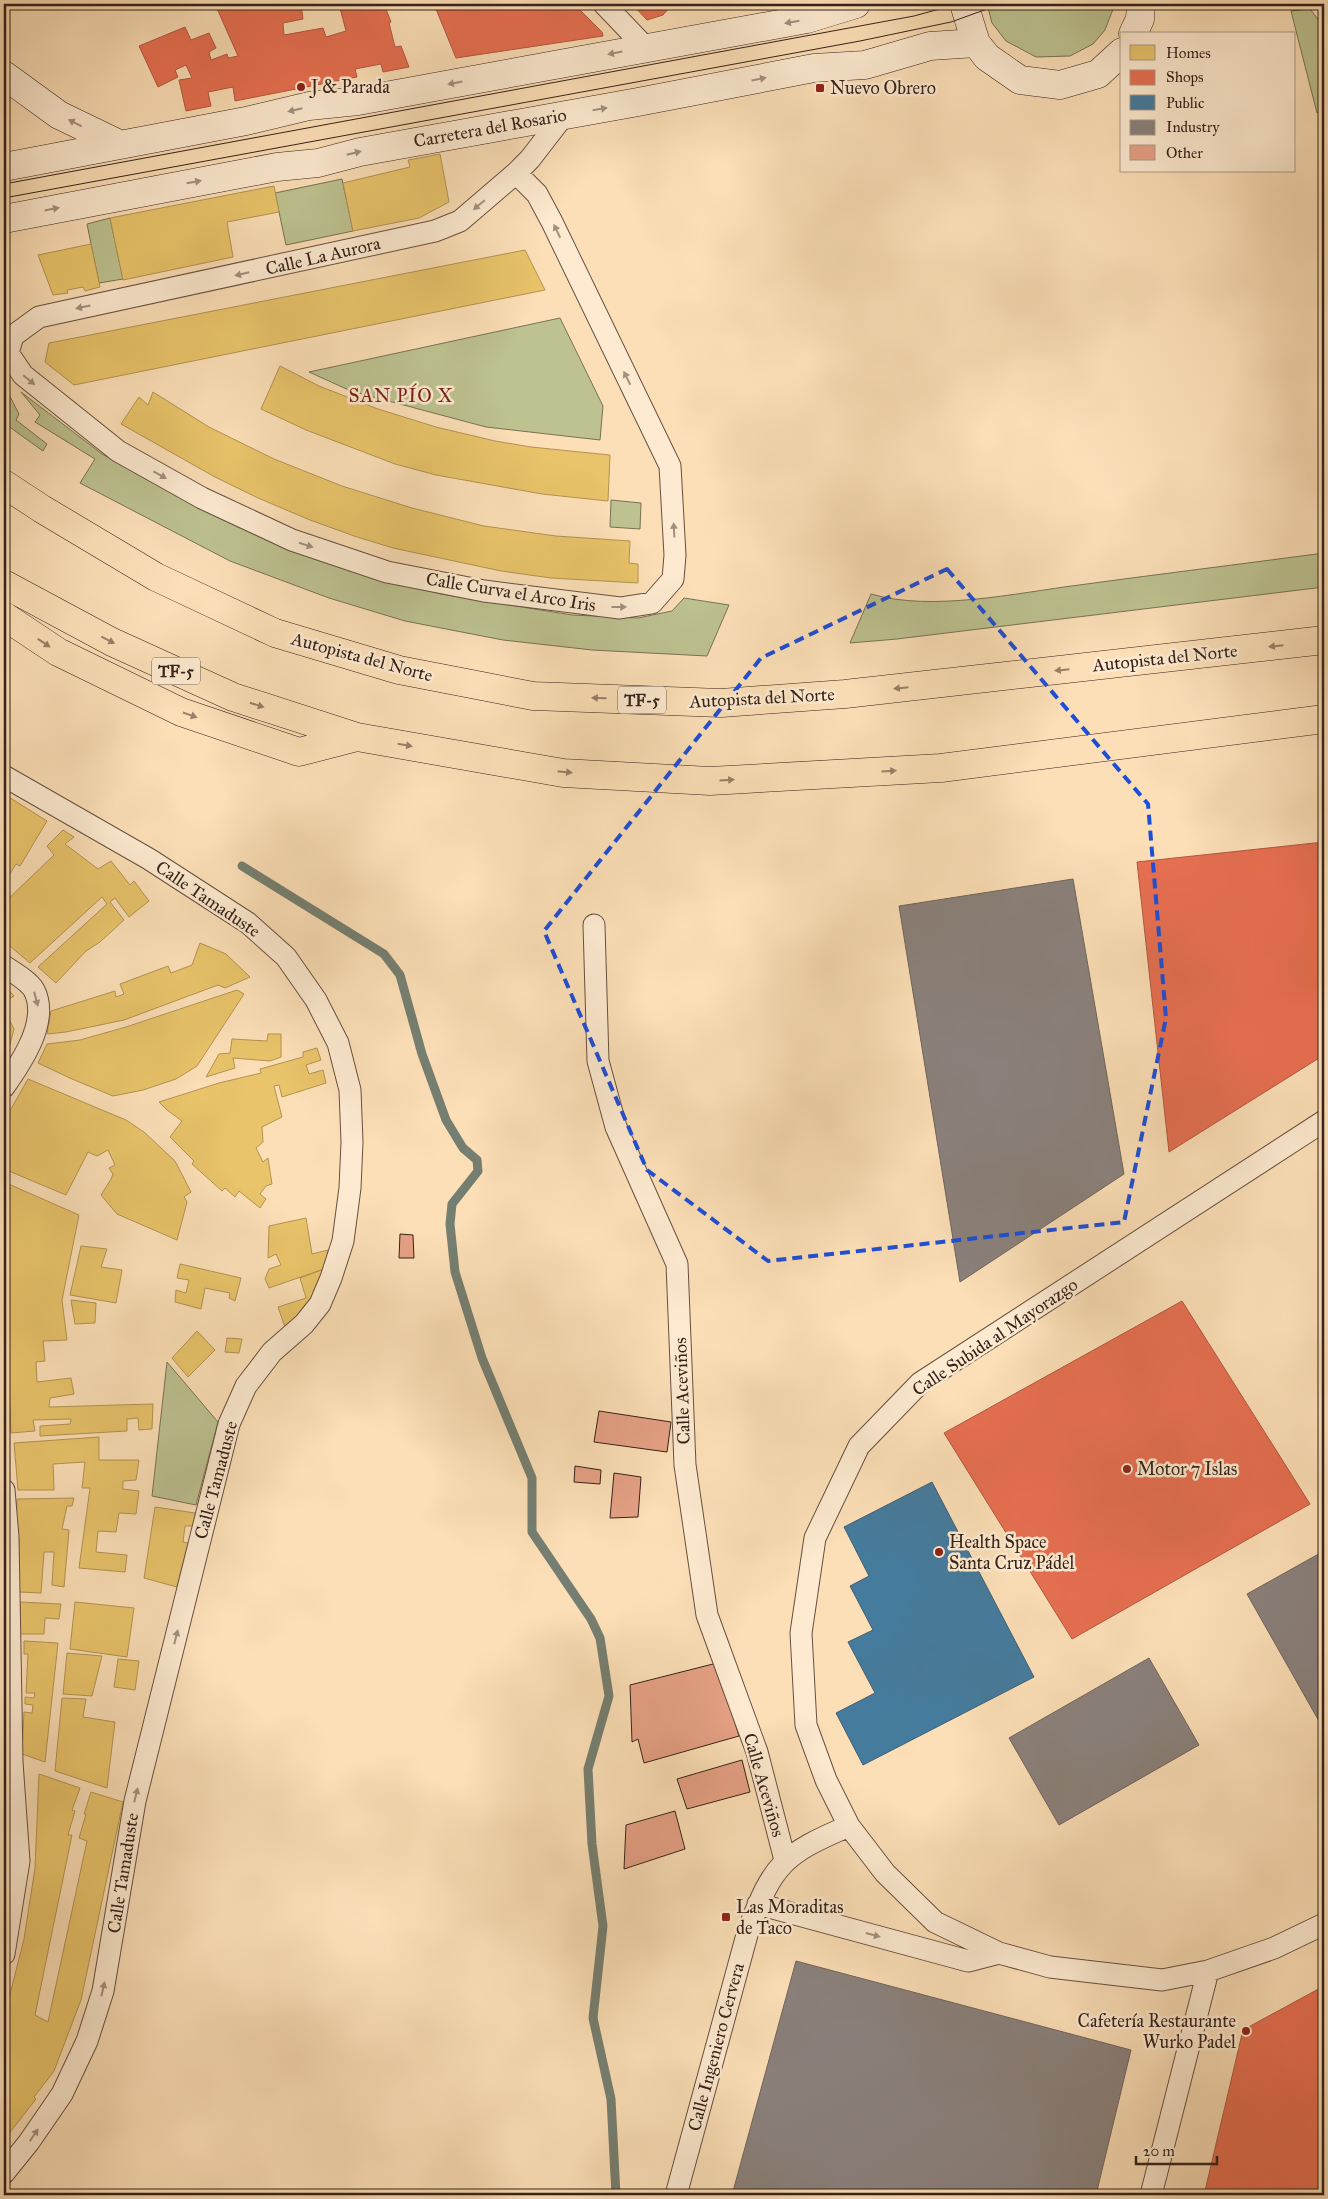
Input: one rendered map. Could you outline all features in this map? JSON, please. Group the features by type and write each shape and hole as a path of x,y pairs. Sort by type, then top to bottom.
{"highway":[{"name":"Autopista del Norte","path":"4,484 42,510 156,577 275,633 399,670 533,696 730,703 845,694 1324,640"},
{"name":"TF-5","path":"4,584 112,642 233,697 356,737 563,773 710,781 941,768 1324,719"},
{"path":"4,616 58,652 181,712 299,752 356,737"},
{"path":"1285,724 1324,733"}],"main road":[{"path":"4,167 246,121 309,106 358,101 645,47 807,19 856,4"},
{"path":"964,4 976,43 987,57 1020,80 1060,85 1098,74 1120,54"},
{"name":"Carretera del Rosario","path":"4,219 277,167 318,163 360,152 814,68 865,65 930,46 976,43"},
{"path":"4,75 59,114 119,144"}],"street":[{"path":"604,4 645,47"},
{"name":"Calle La Aurora","path":"39,316 435,231 460,220 516,173 530,159 564,115"},
{"name":"Calle Curva el Arco Iris","path":"39,316 13,336 8,353 23,375 118,451 202,498 292,540 387,572 484,591 620,608 652,603 673,579 675,554 670,466 552,222 537,194 516,173"},
{"name":"Calle Tamaduste","path":"4,776 149,859 248,923 286,958 316,1000 338,1043 350,1090 352,1142 350,1188 343,1240 332,1278 320,1304 304,1324 272,1352 246,1386 229,1424 134,1801 103,1991 87,2041 62,2094 29,2142 4,2173"},
{"name":"Calle Aceviños","path":"594,924 598,1061 616,1126 677,1264 685,1465 707,1614 757,1752 786,1860"},
{"path":"4,966 33,988 38,1001 39,1011 33,1038 21,1063 4,1086"},
{"name":"Calle Subida al Mayorazgo","path":"1324,1120 920,1384 859,1446 815,1538 801,1633 806,1725 826,1780 849,1826 885,1873 935,1922 999,1953 1050,1967 1162,1980 1208,1971 1274,1948 1324,1924"},
{"path":"4,1490 8,1537 12,1762 19,1860 4,1954"},
{"name":"Calle Ingeniero Cervera","path":"676,2195 748,1931 758,1904 770,1879 786,1860 809,1844 849,1826"},
{"path":"758,1904 968,1960 999,1953"},
{"path":"1152,2195 1208,1971"}],"highlighted area":[{"path":"947,569 1148,804 1166,1018 1124,1222 768,1261 647,1170 544,931 761,658"}],"green space":[{"path":"987,4 1115,4 1105,30 1093,44 1070,56 1036,57 1006,41 992,23"},
{"path":"1310,9 1324,27 1324,110 1317,113 1291,11"},
{"path":"342,179 353,231 286,245 275,193"},
{"path":"110,218 123,279 99,283 87,224"},
{"path":"560,318 603,406 600,440 486,427 351,391 309,372"},
{"path":"4,385 19,414 16,420 47,444 43,451 4,423"},
{"path":"21,392 102,454 217,517 290,549 369,575 441,594 572,615 638,618 672,611 684,598 729,605 707,656 592,650 503,640 405,621 329,598 230,561 80,483 95,459 35,422 40,415"},
{"path":"611,500 641,503 640,529 610,527"},
{"path":"1324,553 1324,587 897,639 850,643 871,594 895,599 920,601 974,599"},
{"path":"167,1362 218,1422 196,1505 152,1496"}],"building: Homes":[{"path":"440,154 449,202 419,218 353,231 343,183 410,167 408,160"},
{"path":"274,186 279,212 227,222 233,257 123,280 110,218"},
{"path":"91,244 100,287 85,291 83,287 67,290 68,293 53,295 38,255"},
{"path":"525,250 545,290 74,385 45,362 49,343"},
{"path":"280,366 319,386 378,409 436,427 495,441 531,447 610,455 608,501 542,494 436,475 395,464 306,430 261,409"},
{"path":"153,392 209,427 274,459 342,486 412,508 484,526 556,536 630,541 629,563 638,564 638,583 551,578 501,571 393,548 310,520 215,477 121,424 139,397 148,405"},
{"path":"4,794 47,821 20,866 16,864 7,879 4,877"},
{"path":"63,830 74,837 65,844 98,869 111,861 130,885 134,881 149,901 129,917 115,898 110,902 124,920 100,942 86,951 56,983 38,967 107,904 102,897 30,963 4,941 4,903 54,855 47,846"},
{"path":"200,943 226,954 250,977 225,988 218,985 124,1020 47,1034 51,1011 115,991 116,997 124,994 120,984 168,966 171,973 192,965"},
{"path":"4,985 14,996 4,1002"},
{"path":"237,990 244,994 197,1066 176,1079 143,1090 113,1096 38,1063 47,1044 80,1040 126,1027"},
{"path":"6,1013 14,1029 9,1048 4,1055 4,1015"},
{"path":"268,1034 281,1034 281,1057 270,1061 233,1058 235,1068 206,1077 219,1054 230,1053 232,1039 267,1041"},
{"path":"317,1048 321,1060 306,1065 309,1074 323,1070 326,1083 282,1097 279,1085 274,1086 282,1117 262,1127 263,1142 256,1148 263,1162 268,1158 272,1184 266,1186 260,1194 266,1199 260,1208 239,1191 235,1197 225,1188 222,1191 192,1164 194,1161 170,1137 182,1121 159,1102 219,1083 261,1073 260,1069 303,1057 303,1052"},
{"path":"28,1079 126,1120 144,1132 175,1161 191,1192 184,1197 187,1202 177,1240 117,1214 101,1195 113,1174 109,1168 115,1165 108,1150 97,1156 88,1152 66,1195 4,1169 4,1131 10,1117 7,1116"},
{"path":"4,1182 79,1215 62,1300 67,1340 43,1341 45,1361 36,1362 37,1382 71,1378 74,1394 50,1398 49,1407 153,1404 152,1429 139,1430 138,1418 127,1419 127,1431 40,1436 40,1426 70,1424 71,1419 33,1420 35,1431 11,1433 9,1385 4,1385"},
{"path":"306,1218 312,1254 328,1250 324,1269 269,1288 265,1279 269,1269 281,1265 276,1254 268,1258 269,1226"},
{"path":"81,1246 107,1249 101,1267 122,1270 116,1303 70,1295"},
{"path":"180,1264 241,1278 235,1301 229,1298 230,1293 205,1288 201,1309 175,1302 176,1290 186,1293 189,1280 177,1278"},
{"path":"324,1269 317,1292 306,1309 285,1327 278,1307 306,1298 300,1278"},
{"path":"71,1300 96,1303 95,1323 75,1324"},
{"path":"197,1331 215,1350 188,1377 172,1358"},
{"path":"227,1338 242,1339 239,1353 225,1352"},
{"path":"99,1437 99,1460 139,1460 136,1480 123,1481 123,1489 139,1491 136,1514 119,1513 116,1532 98,1531 96,1552 127,1555 125,1572 79,1568 90,1488 82,1488 85,1462 53,1464 54,1490 18,1490 14,1443"},
{"path":"74,1498 72,1506 67,1506 62,1529 69,1530 64,1587 52,1585 54,1552 44,1552 41,1593 19,1592 19,1538 16,1538 17,1499"},
{"path":"155,1507 195,1513 194,1526 185,1526 183,1542 188,1543 177,1587 144,1578"},
{"path":"20,1602 61,1604 59,1619 45,1618 44,1634 19,1634"},
{"path":"75,1602 134,1608 127,1657 70,1649"},
{"path":"24,1641 58,1643 45,1762 22,1754 24,1712 32,1713 33,1705 25,1704 25,1697 34,1698 35,1693 26,1693 28,1654 24,1654"},
{"path":"67,1653 102,1656 92,1696 63,1694"},
{"path":"118,1659 139,1661 135,1690 114,1687"},
{"path":"62,1698 86,1699 83,1717 115,1722 107,1788 55,1771"},
{"path":"39,1774 80,1788 72,1810 75,1811 68,1835 72,1835 35,2015 48,2022 87,1841 79,1838 91,1792 123,1802 81,2000 54,2071 34,2097 36,2099 4,2140 4,2010 8,2002 24,1939 35,1868"}],"building: Shops":[{"path":"215,4 301,4 303,19 283,23 284,35 323,28 326,37 346,31 339,4 366,4 367,6 384,4 391,22 389,23 395,47 401,46 409,67 383,72 381,64 355,69 357,77 235,101 233,87 208,92 211,106 186,111 179,80 192,78 186,65 175,70 178,77 158,87 139,46 185,27 191,40 209,33 216,48 209,52 211,60 227,54 228,58 238,56"},
{"path":"447,4 574,4 602,32 603,36 456,58 436,9"},
{"path":"632,4 679,4 671,6 663,15 647,20"},
{"path":"1324,842 1324,1055 1169,1152 1137,862"},
{"name":"Motor 7 Islas","path":"1182,1301 1310,1504 1072,1639 944,1433"},
{"path":"1324,1986 1324,2195 1204,2195 1243,2030"}],"building: Public":[{"path":"932,1482 1034,1677 863,1765 836,1713 875,1693 848,1642 873,1630 850,1586 869,1576 844,1527"}],"building: Industry":[{"path":"1073,879 1124,1174 960,1282 899,906"},
{"path":"1324,1551 1324,1730 1247,1594"},
{"path":"1149,1658 1199,1745 1059,1825 1009,1738"},
{"path":"796,1961 1131,2050 1096,2195 732,2195"}],"building: Other":[{"path":"400,1234 413,1235 414,1258 399,1258"},
{"path":"599,1411 671,1422 667,1452 594,1442"},
{"path":"575,1466 601,1470 600,1484 574,1482"},
{"path":"614,1473 641,1477 638,1517 610,1518"},
{"path":"717,1663 739,1736 644,1763 638,1739 632,1742 630,1685"},
{"path":"742,1760 750,1792 687,1809 677,1779"},
{"path":"675,1811 685,1849 624,1869 626,1825"}],"waterway":[{"path":"242,866 384,954 400,975 422,1054 446,1120 463,1148 477,1160 478,1171 452,1204 450,1224 455,1272 482,1358 532,1478 532,1532 591,1619 600,1638 609,1696 588,1769 592,1844 603,1926 593,2018 611,2099 616,2195"}],"tram line":[{"path":"4,184 914,16 958,4"},
{"path":"4,198 860,41 951,22 1001,4"}],"place":[{"name":"J & Parada","path":"301,87"},
{"name":"Nuevo Obrero","path":"820,88"},
{"name":"Motor 7 Islas","path":"1127,1469"},
{"name":"Health Space Santa Cruz Pádel","path":"939,1552"},
{"name":"Las Moraditas de Taco","path":"726,1917"},
{"name":"Cafetería Restaurante Wurko Padel","path":"1246,2031"}],"district":[{"name":"SAN PÍO X","path":"401,395"}]}
